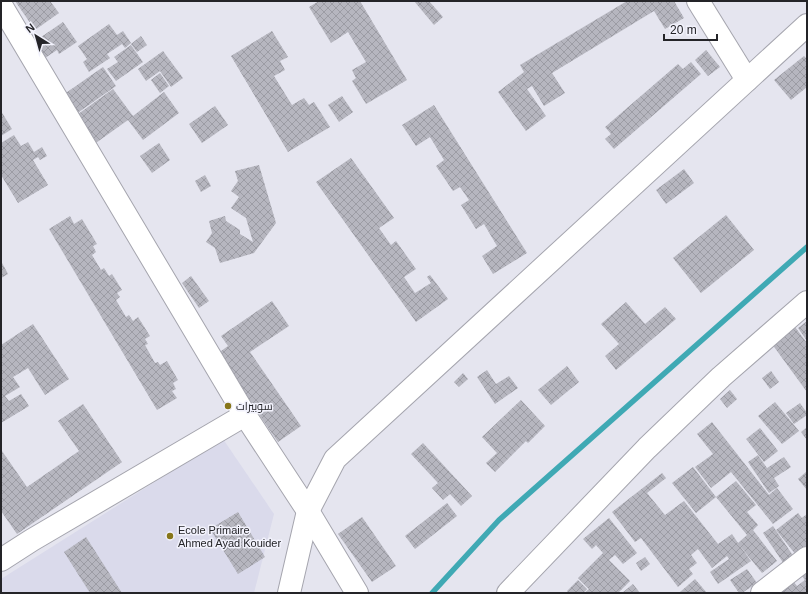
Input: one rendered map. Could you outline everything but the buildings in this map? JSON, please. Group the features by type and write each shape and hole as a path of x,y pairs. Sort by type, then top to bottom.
{"street":[{"path":"698,1 747,80"},
{"path":"2,9 246,415 308,512 357,593"},
{"path":"289,593 308,512 335,459 807,25"},
{"path":"508,593 647,448 721,377 807,302"},
{"path":"3,554 32,540 246,415"},
{"path":"762,593 807,558"}],"shaded area":[{"name":"Ecole Primaire Ahmed Ayad Kouider","path":"223,439 274,514 254,593 1,593 1,579"}],"waterway":[{"path":"432,593 499,520 807,247"}],"place":[{"name":"سوبيرات","path":"228,406"},
{"name":"Ecole Primaire Ahmed Ayad Kouider","path":"170,536"}]}
